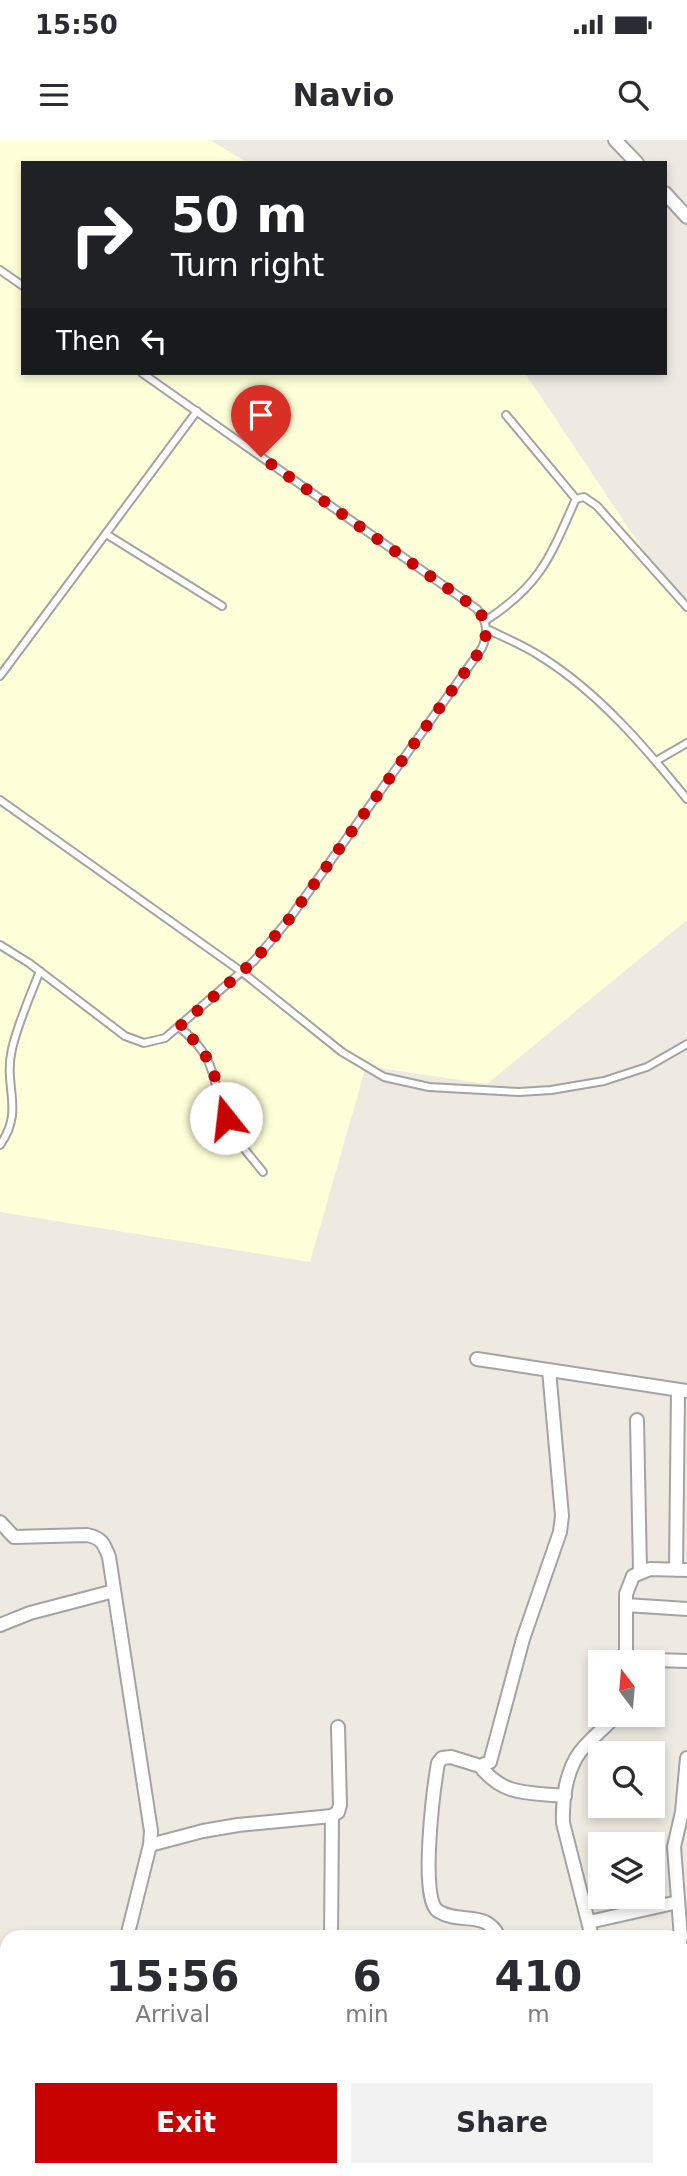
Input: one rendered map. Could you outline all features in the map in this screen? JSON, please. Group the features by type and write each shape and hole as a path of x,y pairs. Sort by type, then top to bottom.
{"street":[{"path":"615,140 635,161"},
{"path":"667,195 687,217"},
{"path":"477,1359 683,1390 681,1570 650,1569 633,1576 626,1594 626,1650"},
{"path":"480,1766 490,1762 494,1752 523,1639 560,1532 562,1516 549,1370"},
{"path":"637,1420 640,1571"},
{"path":"0,1522 14,1536 74,1534 98,1537 104,1543 109,1557 150,1820 150,1845 129,1930"},
{"path":"0,1625 30,1613 114,1591"},
{"path":"626,1605 687,1609"},
{"path":"665,1661 687,1661"},
{"path":"150,1845 238,1825 332,1816 338,1812 340,1805 338,1727"},
{"path":"591,1930 563,1823 565,1796 573,1764 581,1751 604,1727"},
{"path":"496,1930 493,1925 485,1921 437,1910 432,1904 429,1890 431,1811 438,1763 442,1758 451,1757 480,1766 491,1781 512,1790 565,1796"},
{"path":"680,1930 674,1847 682,1812 687,1758"},
{"path":"331,1930 332,1816"},
{"path":"589,1922 678,1902"}],"lane":[{"path":"0,270 21,285"},
{"path":"0,944 134,1041 155,1042 179,1027 242,972 290,918 482,648 486,638 485,621 477,609 145,375"},
{"path":"0,676 197,411"},
{"path":"506,415 576,499"},
{"path":"576,499 584,497 597,506 687,607"},
{"path":"485,621 518,599 542,571 576,499"},
{"path":"106,534 222,607"},
{"path":"487,629 556,666 603,705 656,761 687,799"},
{"path":"656,761 687,743"},
{"path":"0,800 242,972 342,1052 365,1067 401,1082 429,1087 519,1092 580,1086 647,1067 687,1044"},
{"path":"0,1144 13,1120 9,1070 12,1047 40,971"},
{"path":"179,1027 207,1056 230,1126 263,1172"}],"shaded area":[{"path":"0,140 210,140 245,161 21,161 21,375 526,375 687,616 687,920 487,1084 366,1066 310,1262 0,1212"}],"route":[{"path":"226,1118 207,1056 201,1046 179,1027 272,942 482,648 487,629 477,609 261,457"}]}
